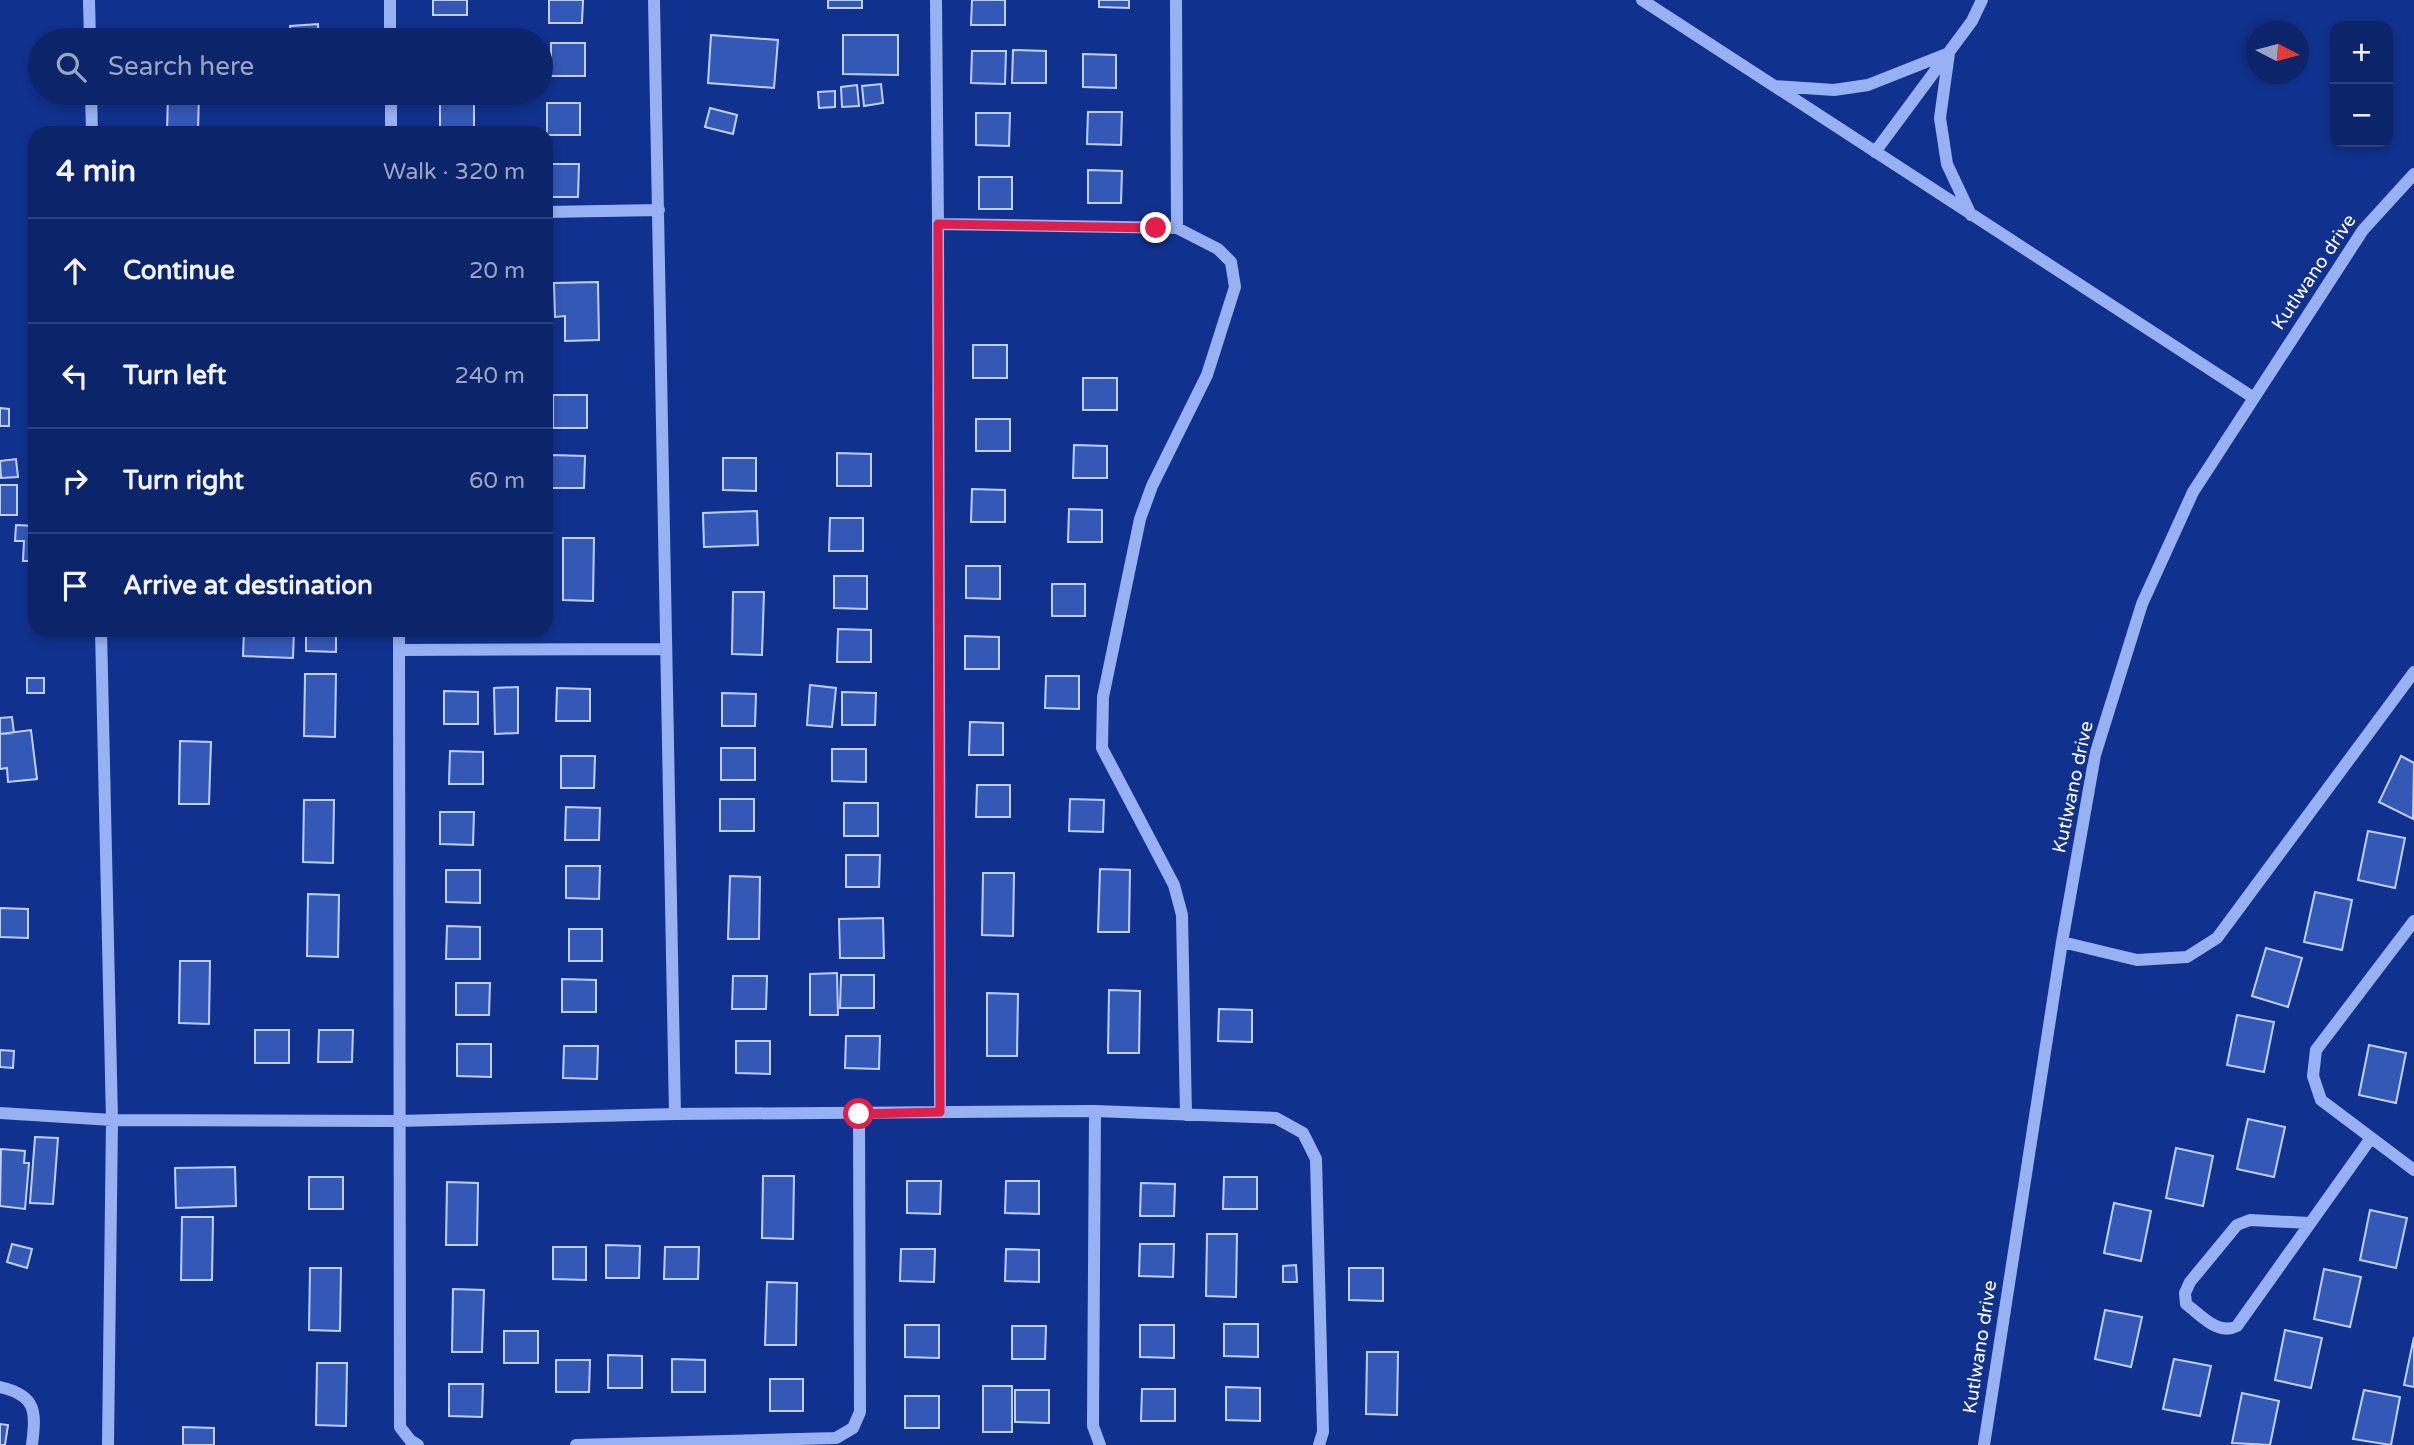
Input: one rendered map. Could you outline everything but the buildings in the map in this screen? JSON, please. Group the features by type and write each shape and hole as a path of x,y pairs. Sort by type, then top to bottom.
{"street":[{"path":"89,0 90,28"},
{"path":"390,0 390,28"},
{"path":"654,0 675,1114"},
{"path":"936,0 940,1112"},
{"path":"1176,0 1177,228"},
{"path":"1642,0 2254,398"},
{"path":"1875,152 1972,21 1982,0"},
{"path":"1774,86 1834,90 1868,85 1949,53"},
{"path":"1949,53 1940,118 1943,141 1947,164 1972,215"},
{"path":"91,105 92,126"},
{"path":"391,105 391,126"},
{"name":"Kutlwano drive","path":"1984,1445 2062,942 2095,755 2142,604 2193,492 2363,230 2414,174"},
{"path":"553,212 659,210"},
{"path":"938,224 1177,228 1218,249 1231,262 1235,287 1207,375 1152,486 1140,519 1103,697 1102,748 1174,886 1182,915 1186,1115"},
{"path":"101,637 112,1120 108,1445"},
{"path":"399,637 400,1427 410,1440 418,1445"},
{"path":"399,650 666,649"},
{"path":"2062,942 2137,960 2187,957 2217,938 2414,672"},
{"path":"2414,921 2316,1050 2313,1076 2321,1100 2414,1170"},
{"path":"1096,1111 1093,1426 1100,1445"},
{"path":"0,1113 112,1120 398,1121 675,1114 1096,1111 1276,1118 1303,1133 1316,1158 1323,1432 1319,1445"},
{"path":"576,1445 836,1438 853,1427 860,1412 859,1114"},
{"path":"2309,1223 2250,1220 2237,1225 2190,1282 2185,1293 2186,1304 2219,1329 2228,1330 2237,1326 2371,1138"},
{"path":"0,1387 17,1391 30,1401 35,1422 32,1445"}],"route":[{"path":"859,1114 940,1112 938,224 1156,228"}]}
